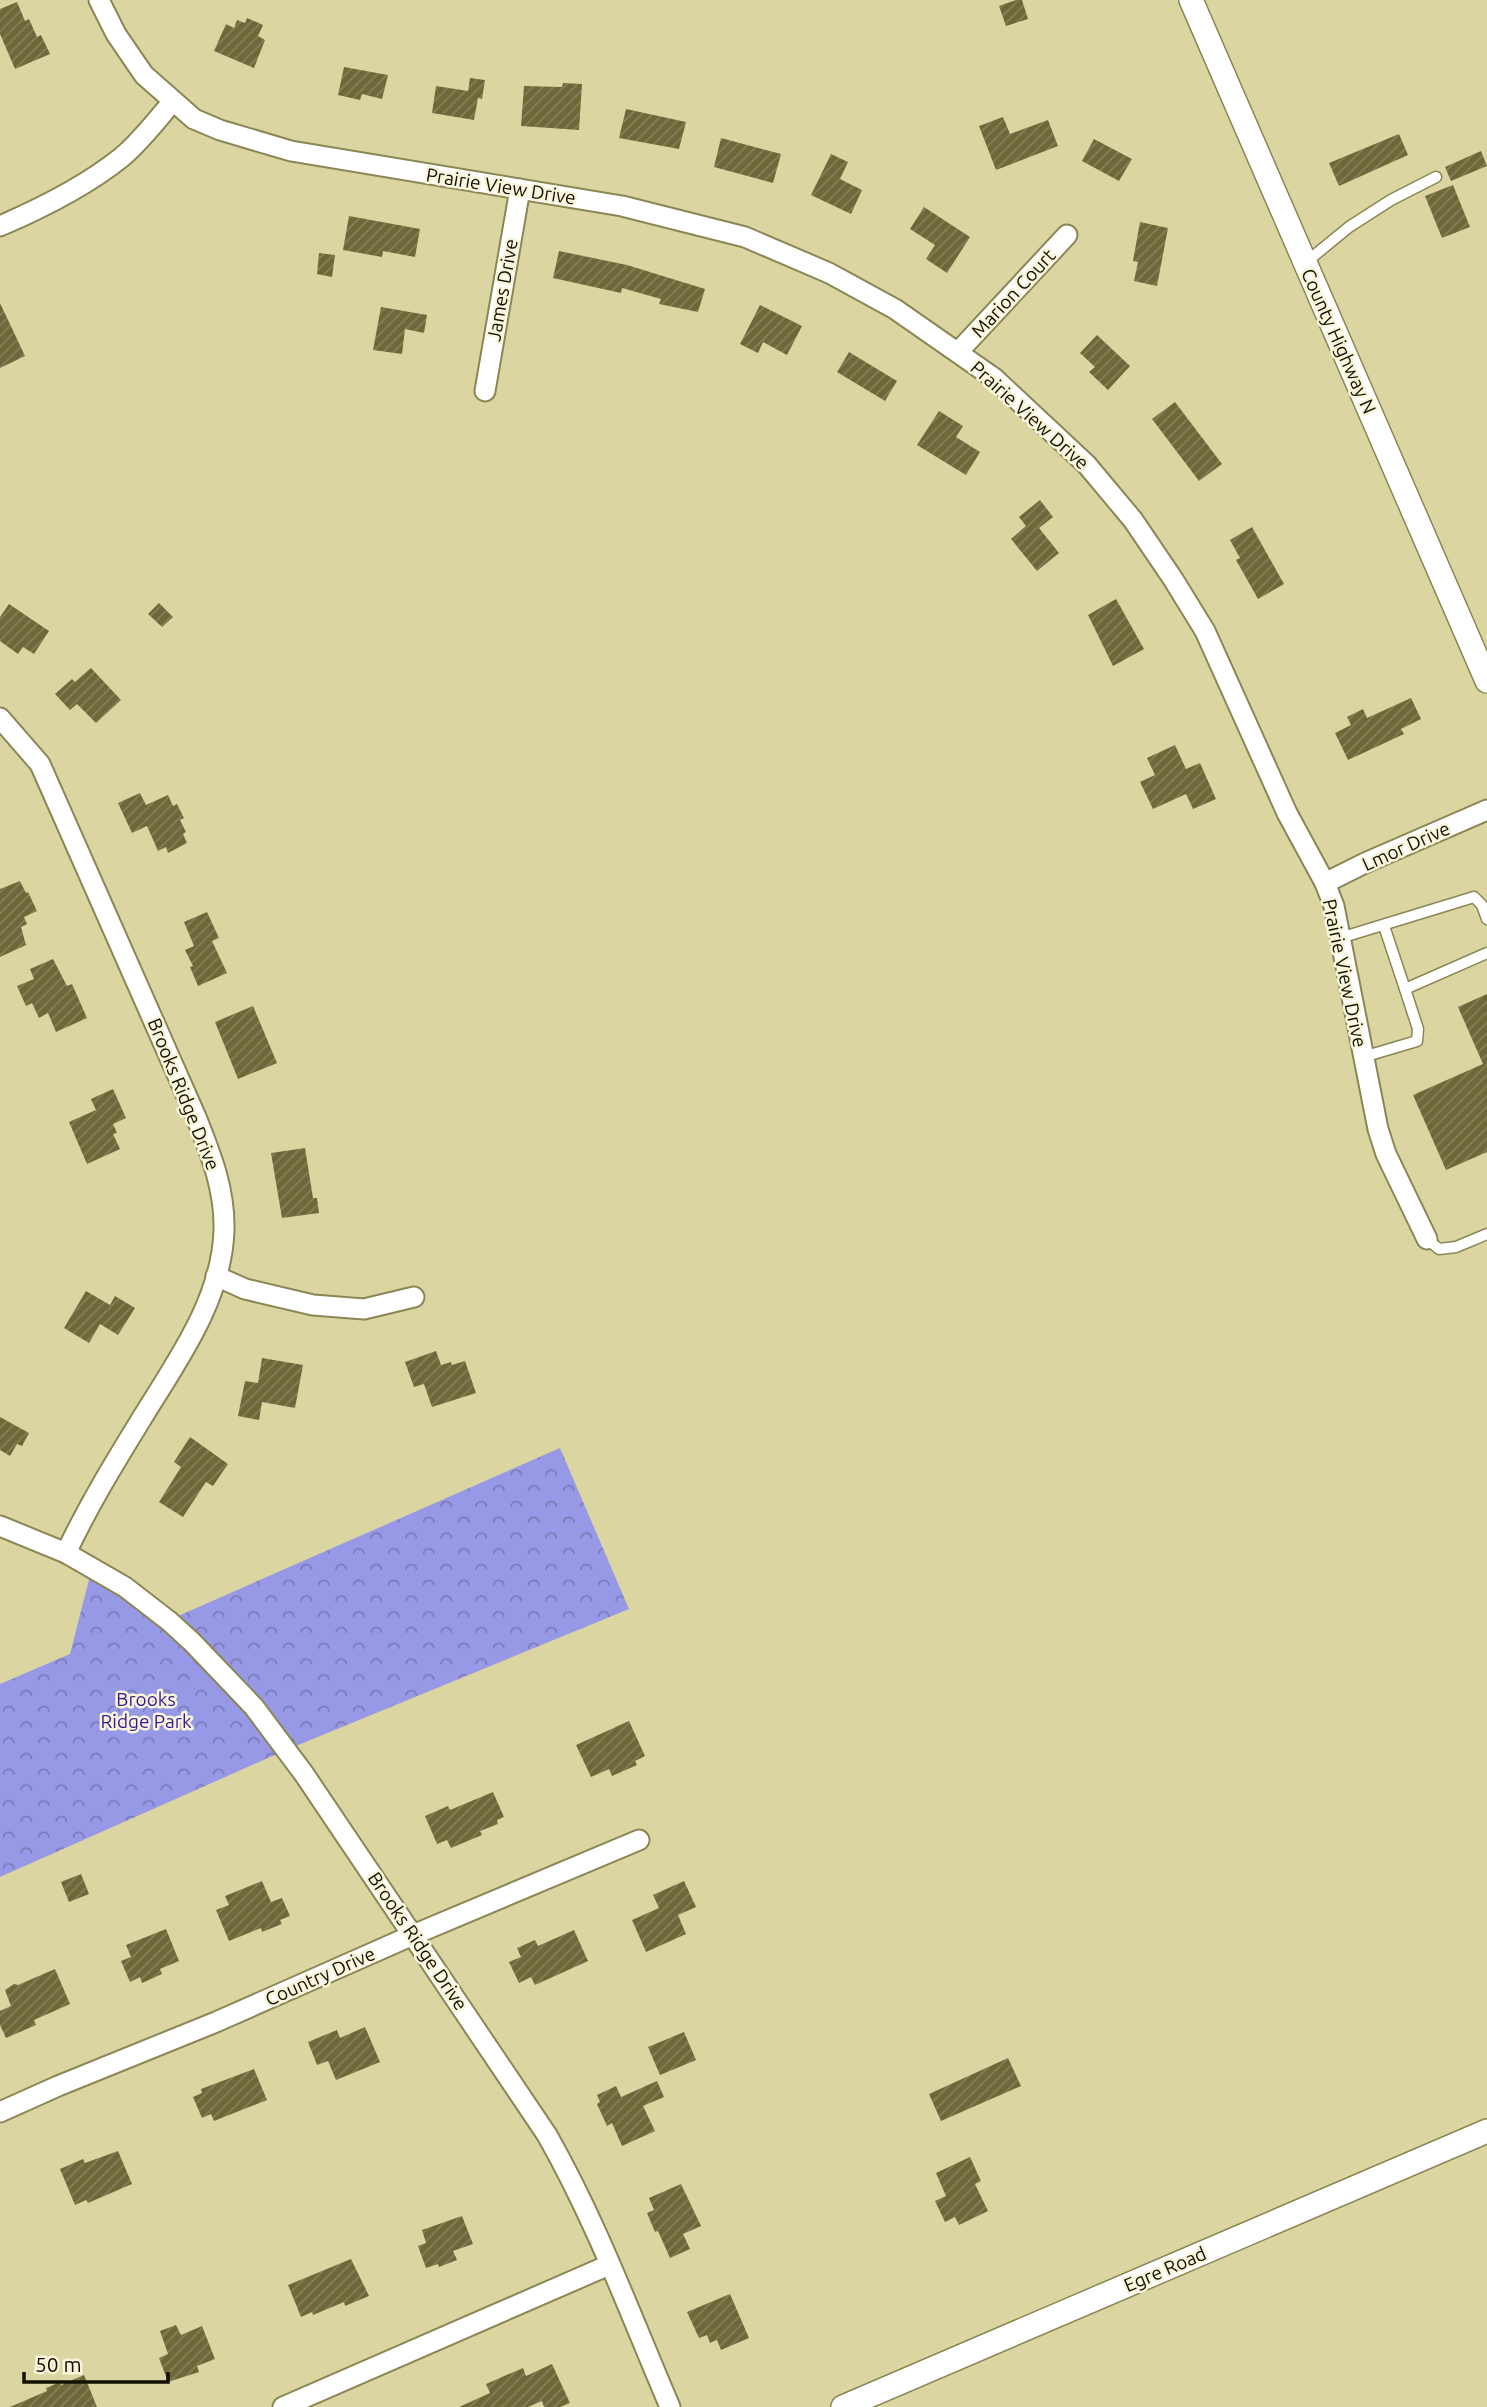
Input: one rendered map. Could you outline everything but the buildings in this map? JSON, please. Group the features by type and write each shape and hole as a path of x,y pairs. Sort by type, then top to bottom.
{"street":[{"name":"Prairie View Drive","path":"99,0 116,34 144,75 194,119 220,130 291,151 622,206 745,237 809,264 895,309 994,378 1087,465 1133,520 1205,631 1287,813 1325,883 1334,906 1378,1129 1386,1154 1427,1239"},
{"name":"County Highway N","path":"1191,0 1487,681"},
{"path":"0,226 31,213 122,157 173,101"},
{"name":"James Drive","path":"485,391 520,189"},
{"name":"Marion Court","path":"958,352 1067,235"},
{"name":"Brooks Ridge Drive","path":"0,718 40,764 139,985 215,1164 221,1188 224,1227 216,1276 208,1300 180,1357 81,1521 66,1553"},
{"name":"Lmor Drive","path":"1325,883 1487,810"},
{"path":"216,1276 245,1289 313,1305 364,1309 414,1297"},
{"name":"Brooks Ridge Drive","path":"0,1526 66,1553 125,1587 169,1620 254,1707 304,1773 547,2135 564,2165 670,2407"},
{"name":"Country Drive","path":"0,2112 58,2085 216,2022 639,1840"},
{"name":"Egre Road","path":"843,2407 1487,2131"},
{"path":"283,2407 609,2265"}],"lane":[{"path":"1305,263 1349,227 1391,200 1436,177"},
{"path":"1340,938 1474,897 1482,905 1487,919"},
{"path":"1363,1057 1417,1041 1418,1029 1384,926"},
{"path":"1405,989 1487,953"},
{"path":"1427,1239 1438,1249 1456,1247 1487,1234"}],"green space":[{"name":"Brooks Ridge Park","path":"560,1448 629,1609 286,1750 0,1877 0,1684 70,1654 92,1568 169,1620"}]}
